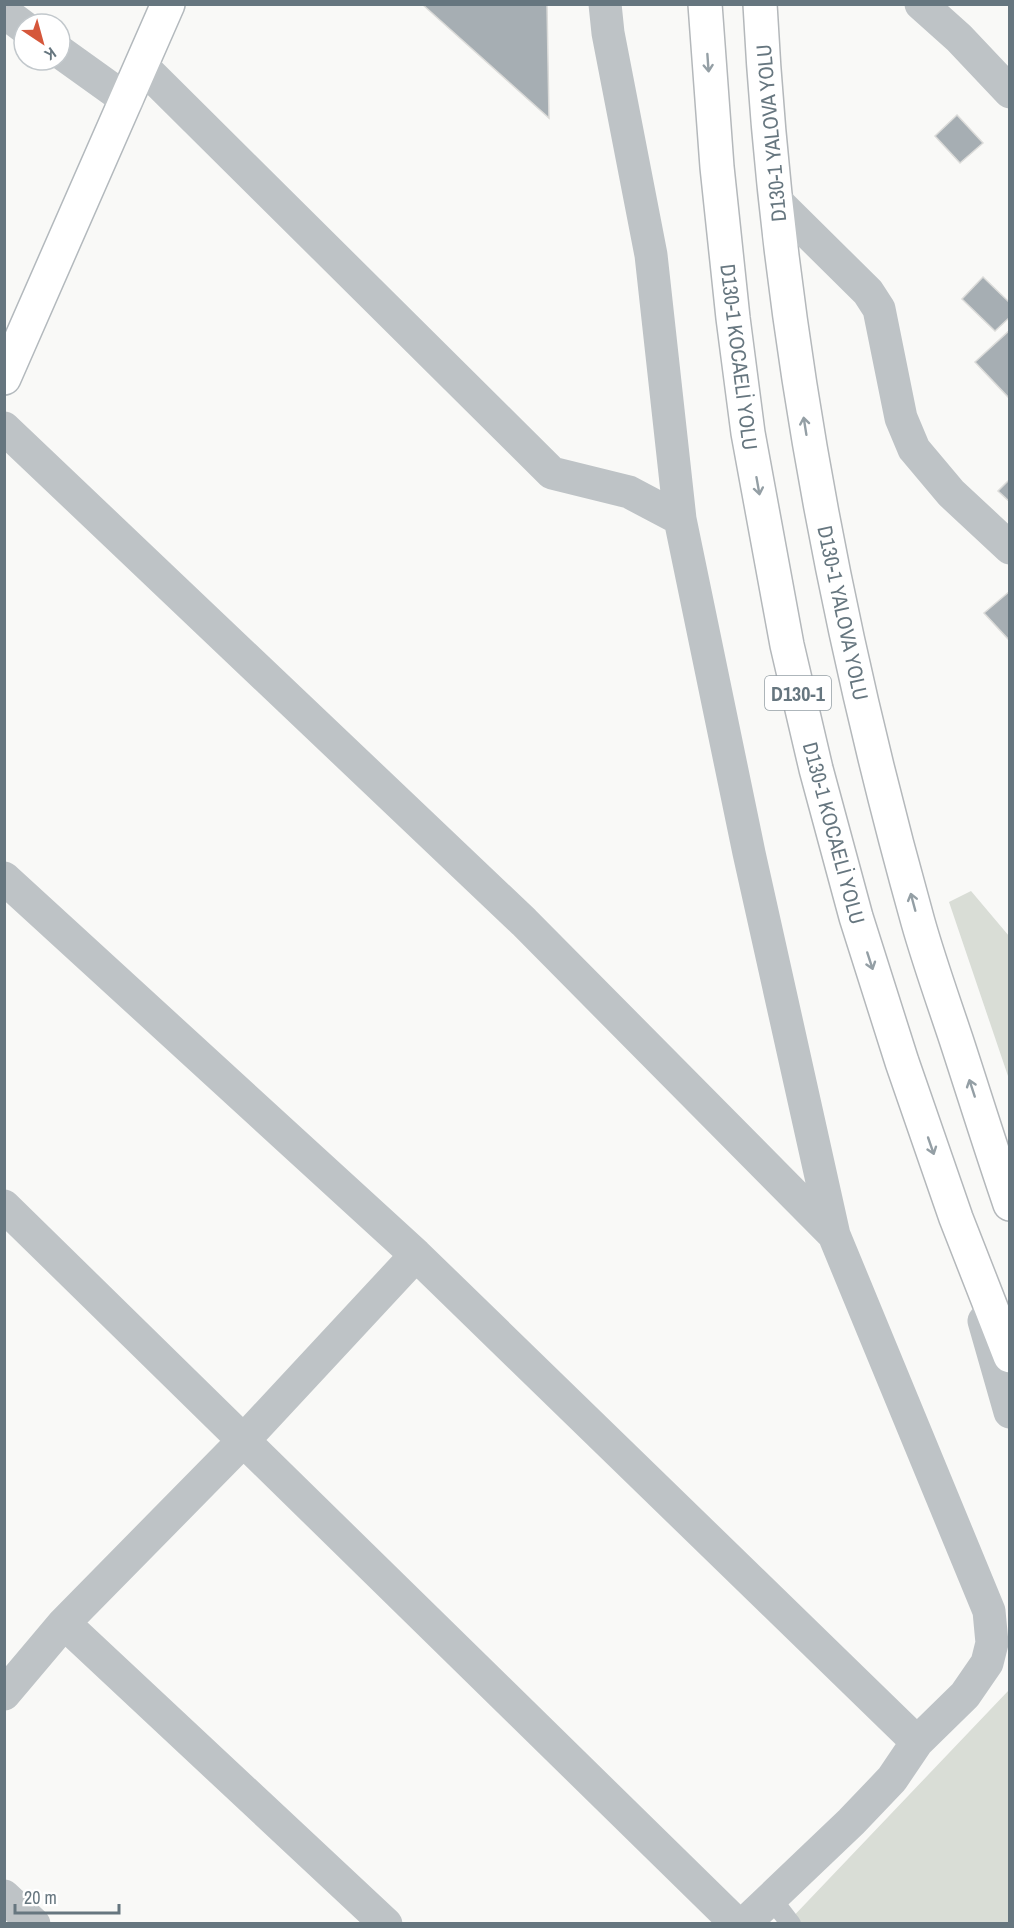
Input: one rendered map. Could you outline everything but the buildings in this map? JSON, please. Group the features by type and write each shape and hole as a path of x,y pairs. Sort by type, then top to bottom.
{"main road":[{"path":"4,378 168,4"},
{"name":"D130-1 KOCAELİ YOLU","path":"705,4 717,167 740,375 748,433 787,645 816,769 856,917 902,1062 956,1218 1010,1356"},
{"name":"D130-1 YALOVA YOLU","path":"760,4 784,274 806,428 835,586 875,760 919,926 1010,1204"}],"street":[{"path":"605,4 608,33 651,255 680,519 749,853 834,1235 989,1611 992,1643 987,1663 965,1695 917,1742 892,1779 851,1822 744,1923"},
{"path":"921,4 959,38 1010,92"},
{"path":"72,61 127,100"},
{"path":"142,66 552,473 629,492 680,519"},
{"path":"777,202 868,292 879,309 901,418 914,449 951,493 1010,548"},
{"path":"4,428 524,922 834,1235"},
{"path":"4,878 416,1255 917,1742"},
{"path":"4,1206 737,1923"},
{"path":"956,1218 1010,1412"},
{"path":"4,1694 64,1623 243,1441 416,1255"},
{"path":"64,1623 386,1923"},
{"path":"4,1896 34,1923"}],"lane":[{"path":"771,1898 791,1923"}],"shaded area":[{"path":"971,891 1009,936 1009,1079 949,902"},
{"path":"1009,1690 1009,1923 787,1923"}]}
